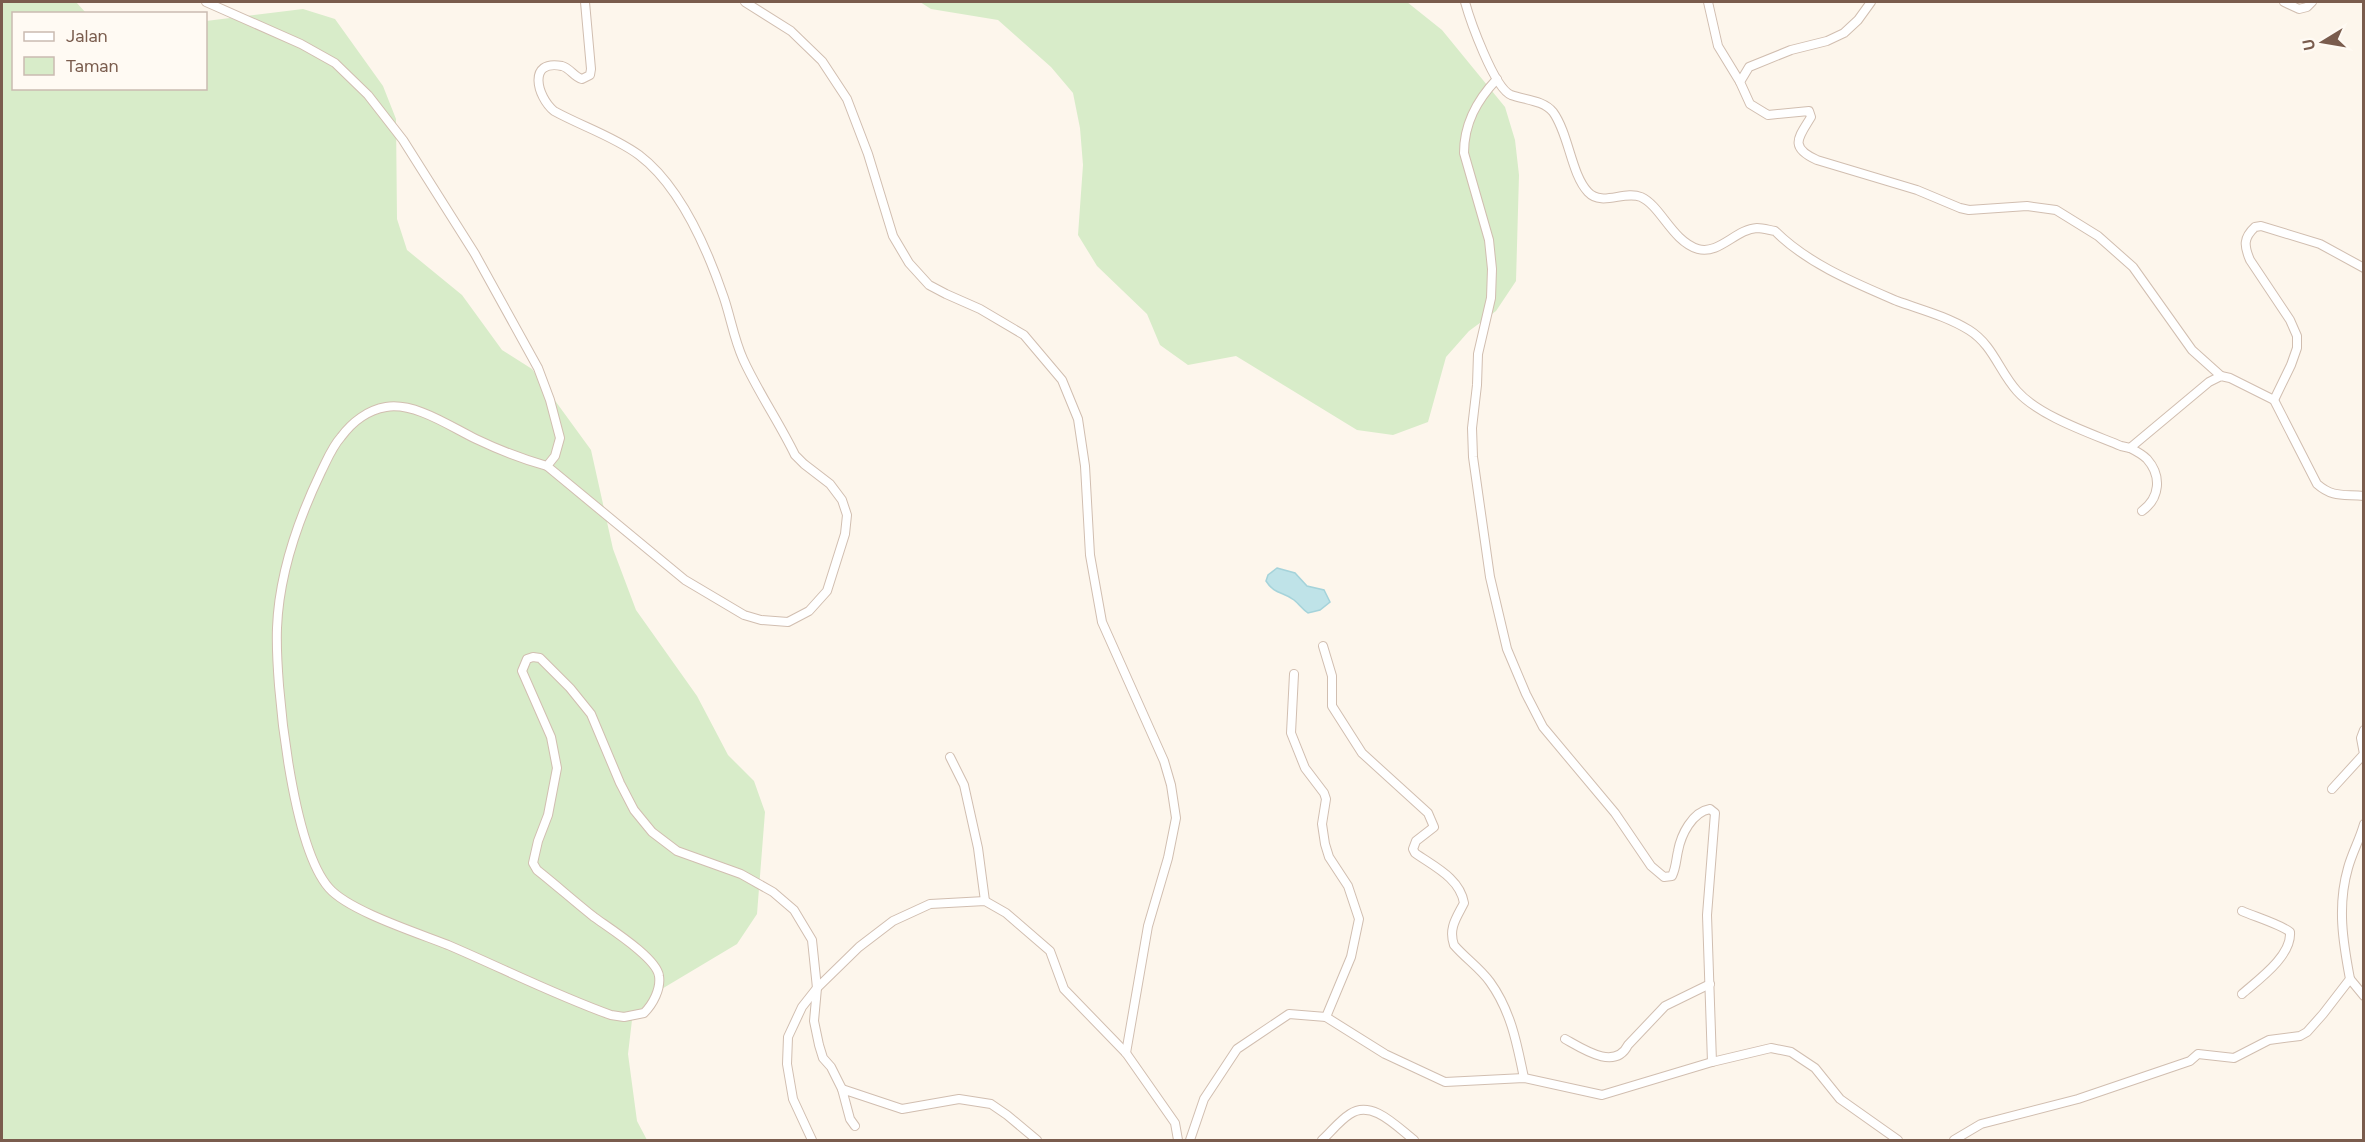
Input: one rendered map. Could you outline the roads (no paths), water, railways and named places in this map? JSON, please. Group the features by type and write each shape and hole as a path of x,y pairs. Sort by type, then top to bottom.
{"street":[{"path":"206,2 301,44 335,63 368,95 403,140 475,254 538,368 550,400 560,438 555,456 547,466"},
{"path":"585,2 590,75 582,79 566,67 547,68 539,75 537,82 541,94 554,111 639,156 655,170 686,213 700,240 724,299 743,360 795,455 804,465 830,484 842,500 847,515 845,534 828,591 809,611 788,622 761,620 744,615 685,580 547,466 502,451 443,422 404,407 388,407 369,412 342,435 314,486 294,538 284,582 277,627 282,714 298,816 320,874 338,897 598,1011 624,1017 644,1013 655,1000 660,975 653,965 627,940 534,868 534,857 548,815 557,768 551,737 522,671 527,660 540,658 570,688 591,714 620,783 634,810 652,832 677,851 741,874 773,892 794,910 812,940 817,988 814,1021 819,1045 823,1058 831,1067 842,1089 850,1119 855,1126"},
{"path":"746,2 791,31 822,61 847,99 868,154 893,236 909,263 929,285 980,309 1024,335 1062,380 1078,419 1085,466 1090,555 1102,622 1164,761 1171,784 1176,818 1168,858 1148,926 1126,1053"},
{"path":"1465,2 1476,37 1497,79 1505,91 1510,94 1534,101 1551,110 1589,194 1598,198 1640,196 1682,239 1699,249 1708,250 1752,229 1775,231 1786,242 1818,264 1968,330 1989,347 2016,390 2026,398 2061,421 2130,448 2147,458 2154,471 2157,486 2152,504 2142,511"},
{"path":"1717,2 1708,5 1718,46 1740,82 1750,104 1768,115 1809,111 1811,117 1798,135 1798,144 1802,152 1816,160 1917,190 1960,208 2037,207 2056,210 2086,228 2133,267 2192,350 2221,376 2274,400 2317,484 2326,492 2334,495 2364,496"},
{"path":"1740,82 1749,67 1791,50 1827,41 1844,33 1858,20 1871,2"},
{"path":"2284,2 2298,9 2307,7 2312,2"},
{"path":"1497,79 1483,93 1468,120 1464,139 1464,153 1489,240 1492,268 1491,297 1478,354 1472,428 1473,457 1490,577 1508,649 1526,694 1543,727 1615,813 1651,866 1664,877 1672,876 1682,840 1688,828 1700,812 1710,809 1715,813 1707,915 1712,1062"},
{"path":"2274,400 2291,365 2297,348 2297,336 2290,320 2250,260 2245,244 2247,235 2255,227 2269,228 2320,244 2364,268"},
{"path":"2130,448 2210,382 2221,376"},
{"path":"1323,646 1332,676 1332,706 1362,753 1428,813 1433,822 1434,828 1416,841 1413,849 1415,853 1448,876 1461,891 1464,903 1452,927 1451,938 1454,945 1489,980 1496,992 1515,1030 1524,1078"},
{"path":"1294,674 1292,733 1305,768 1324,793 1326,799 1322,824 1324,844 1348,886 1359,919 1351,957 1326,1017"},
{"path":"2332,789 2364,754 2361,738 2364,730"},
{"path":"950,757 964,785 978,848 985,901"},
{"path":"2364,824 2347,870 2341,906 2343,939 2350,979 2364,996"},
{"path":"812,1140 789,1082 787,1050 788,1037 793,1023 817,988 859,947 893,921 930,904 985,901 1006,913 1050,951 1064,989 1126,1053 1175,1123 1178,1140"},
{"path":"2242,911 2262,921 2285,927 2290,932 2290,937 2273,966 2242,994"},
{"path":"1954,1140 1981,1124 2078,1099 2190,1061 2198,1054 2234,1058 2270,1040 2300,1036 2315,1023 2350,979"},
{"path":"1565,1039 1599,1056 1616,1056 1624,1052 1665,1006 1710,984"},
{"path":"1190,1140 1204,1099 1237,1049 1289,1014 1326,1017 1385,1054 1446,1082 1524,1078 1602,1095 1712,1062 1771,1048 1791,1052 1815,1068 1840,1099 1898,1140"},
{"path":"842,1089 902,1109 958,1099 991,1104 1036,1140"},
{"path":"1322,1140 1347,1116 1357,1110 1367,1109 1376,1112 1414,1140"}],"water":[{"path":"1277,568 1295,573 1307,586 1324,590 1330,602 1320,610 1308,613 1290,597 1272,589 1266,581 1268,575"}]}
